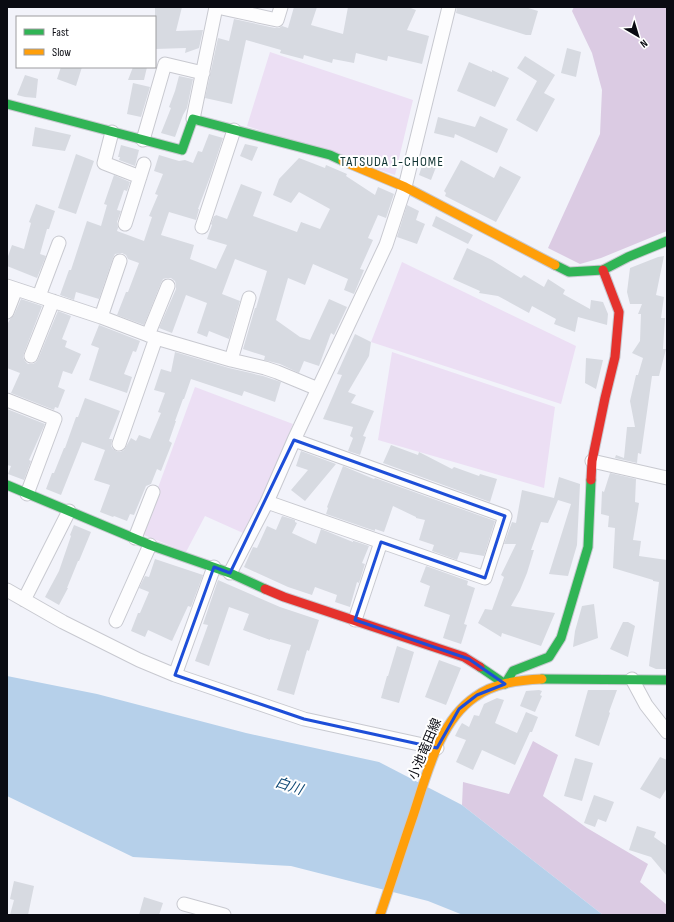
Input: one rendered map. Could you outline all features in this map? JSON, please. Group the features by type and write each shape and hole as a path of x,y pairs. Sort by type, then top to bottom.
{"street":[{"path":"7,104 182,150 194,119 216,7 278,20 281,7"},
{"path":"230,573 267,502 294,440 386,245 405,187 449,7"},
{"path":"143,140 165,64 203,73"},
{"path":"194,119 330,155 405,187 569,272 603,270 628,257 667,241"},
{"path":"202,227 234,130"},
{"path":"112,132 104,163 140,177"},
{"path":"125,224 144,164"},
{"path":"39,296 59,243"},
{"path":"102,317 120,261"},
{"path":"7,485 150,545 230,573 284,597 469,659 505,684 513,671 549,657 561,638 588,547 592,461 615,357 619,312 603,270"},
{"path":"119,444 168,286"},
{"path":"7,312 11,287 102,317 152,337 265,368 318,389"},
{"path":"232,360 249,298"},
{"path":"31,356 53,301"},
{"path":"7,400 55,419 27,494"},
{"path":"267,502 485,578 505,516 294,440"},
{"path":"592,461 667,478"},
{"path":"135,538 153,492"},
{"path":"24,600 69,511"},
{"path":"355,620 381,542"},
{"path":"116,621 150,545"},
{"path":"175,675 214,567"},
{"path":"7,590 63,622 139,660 175,675 304,719 437,748"},
{"name":"小池竜田線","path":"381,912 428,770 437,748 446,728 459,710 477,695 490,688 527,680 562,678 667,680"},
{"path":"632,679 646,705 667,732"},
{"path":"184,905 224,915"}],"highlighted area":[{"path":"294,440 505,516 485,578 381,542 355,620 469,659 505,684 477,695 459,709 437,748 304,719 175,675 214,567 230,573"}],"shaded area":[{"path":"574,7 667,7 667,231 601,258 580,264 548,248 600,134 602,90 592,53 572,11"},
{"path":"270,52 413,100 395,175 247,126"},
{"path":"402,262 576,346 561,404 371,342"},
{"path":"392,352 555,407 544,488 378,440"},
{"path":"195,387 293,424 270,480 243,533 205,516 186,552 141,534"},
{"path":"533,741 558,755 543,796 587,828 648,864 640,882 667,905 667,915 603,915 462,805 463,782 509,794"}],"water":[{"name":"白川","path":"7,676 97,694 246,733 379,762 462,805 603,915 463,915 428,901 291,866 133,857 7,796"}],"building":[{"path":"155,7 182,7 176,31 203,30 199,48 185,53 186,48 156,49"},
{"path":"294,7 317,7 311,25 343,34 348,7 408,7 416,10 407,30 429,36 422,64 388,56 387,61 356,53 354,63 333,59 332,63 304,55 303,59 280,53 281,50 246,40 232,104 205,98 218,38 229,41 234,19 275,28 282,26 288,28"},
{"path":"457,7 525,7 538,11 531,35 526,35 456,13"},
{"path":"567,48 581,52 576,77 561,73"},
{"path":"525,56 555,75 544,93 555,99 537,132 516,120 537,81 517,68"},
{"path":"469,62 509,78 495,107 457,91"},
{"path":"61,68 82,68 76,86 57,79"},
{"path":"133,68 147,68 144,80 128,80"},
{"path":"25,75 38,79 36,98 17,95"},
{"path":"179,76 193,79 187,108 175,137 161,133 171,108 169,107"},
{"path":"133,83 150,87 141,117 127,114"},
{"path":"480,116 508,129 497,153 455,134 454,138 434,133 438,117 475,127"},
{"path":"35,127 71,135 65,151 32,146"},
{"path":"209,134 223,138 198,209 196,220 169,212 161,235 194,245 190,259 216,269 227,245 207,239 212,225 211,224 214,216 216,215 227,219 241,184 262,192 253,216 297,232 301,222 320,229 330,209 299,192 291,203 273,195 279,179 299,158 325,168 326,165 347,174 346,176 375,195 378,187 394,194 386,218 378,215 368,238 373,240 360,269 364,270 354,294 344,290 348,279 313,264 305,285 288,278 276,320 300,337 310,340 329,299 347,307 334,335 331,333 319,366 304,361 299,373 280,364 264,360 265,356 243,349 267,271 235,259 222,294 240,301 229,339 209,331 207,337 197,333 207,303 186,295 172,333 159,328 176,289 175,281 171,278 163,279 144,325 117,315 139,263 128,259 126,255 122,253 115,254 113,258 99,299 76,292 74,300 60,295 69,270 71,270 87,221 101,226 107,205 104,204 114,175 130,182 127,191 124,190 117,210 121,211 117,222 117,231 144,241 152,217 149,216 158,195 155,194 163,174 154,171 159,155 179,161 185,160 193,163 198,151 202,152"},
{"path":"245,144 258,147 252,161 240,156"},
{"path":"121,145 139,150 135,166 119,160 120,157 118,157"},
{"path":"76,154 94,161 76,214 58,208"},
{"path":"425,157 438,162 431,180 419,175"},
{"path":"461,160 494,178 500,166 521,177 496,222 445,196 446,193 444,191"},
{"path":"36,204 55,211 49,229 47,229 40,254 46,256 37,278 7,266 7,259 12,245 24,249 31,223 29,222"},
{"path":"407,205 419,211 416,220 425,224 417,244 397,237"},
{"path":"436,216 473,235 468,244 432,226"},
{"path":"467,248 492,260 521,278 524,275 544,287 548,279 565,290 563,294 590,309 591,300 603,302 608,314 607,325 578,317 575,332 554,324 556,319 532,306 529,313 498,296 479,293 480,291 453,279"},
{"path":"664,256 656,295 664,297 661,318 665,318 663,349 666,349 659,376 652,376 641,454 638,453 637,463 615,458 616,455 624,458 627,427 635,427 630,401 636,375 638,375 643,358 632,353 640,341 641,314 638,314 642,304 630,304 627,292 630,268"},
{"path":"21,299 42,306 23,357 28,364 33,364 38,359 58,311 71,316 62,339 67,341 65,347 81,354 72,374 63,371 58,387 65,390 58,408 55,407 54,410 11,393 20,373 7,368 7,325 14,315"},
{"path":"99,325 140,341 136,352 133,351 124,374 132,377 127,393 89,380 99,348 91,345"},
{"path":"355,334 371,342 369,356 348,392 356,395 351,403 374,411 363,436 366,437 360,455 348,451 353,438 350,436 353,427 323,419 342,375 337,374"},
{"path":"175,352 281,382 275,402 244,391 242,396 191,379 175,421 169,441 172,443 161,471 157,469 151,484 146,486 134,515 130,514 127,521 100,512 110,485 94,480 105,450 82,442 61,495 46,489 52,473 54,473 65,448 76,417 78,417 85,398 120,411 109,439 112,439 111,446 116,451 120,452 124,450 131,438 136,441 139,435 150,439 161,413 158,412 165,393 154,390 161,369 171,372"},
{"path":"586,358 603,360 596,389 585,383"},
{"path":"7,409 45,424 29,460 31,461 24,480 8,474 11,466 7,465"},
{"path":"391,445 418,455 419,452 452,469 454,467 479,476 480,474 497,479 490,502 383,463"},
{"path":"301,451 336,464 305,501 291,490 308,470 296,466"},
{"path":"343,466 374,479 375,478 495,521 484,556 460,552 457,560 432,551 434,545 419,540 425,520 416,518 393,506 384,532 375,529 375,531 326,514 327,507"},
{"path":"610,473 636,479 635,502 639,503 633,540 641,541 639,556 667,560 667,669 656,669 649,666 659,582 613,568 615,528 608,527 609,516 601,514 602,491 604,492"},
{"path":"559,477 580,484 577,545 568,576 549,574 571,504 558,500 548,523 541,522 531,550 534,550 527,573 511,606 555,613 541,646 502,633 501,637 478,623 485,609 492,610 504,577 501,575 516,544 504,544 512,522 516,523 522,490 554,498"},
{"path":"282,516 295,520 297,523 292,533 316,544 321,529 353,542 351,540 369,546 362,563 365,564 359,583 357,582 350,607 335,602 337,595 315,587 312,595 288,587 244,567 253,547 257,548 267,526 276,530"},
{"path":"74,525 91,532 68,588 59,605 45,597 59,571"},
{"path":"155,559 203,575 191,607 188,606 172,641 148,630 145,637 131,631 149,592 139,588 145,576 149,577"},
{"path":"426,566 468,581 467,585 475,588 464,624 467,625 461,644 443,638 450,615 424,606 430,586 420,582"},
{"path":"218,580 280,607 319,620 309,651 307,650 294,695 277,690 291,645 270,640 243,630 249,614 229,607 209,666 195,661 208,625 203,624"},
{"path":"594,604 598,638 573,647 575,631 582,606"},
{"path":"623,622 628,622 635,626 628,657 610,649"},
{"path":"397,646 414,652 399,703 381,698"},
{"path":"439,660 461,668 446,705 425,697"},
{"path":"588,690 617,690 599,746 575,736"},
{"path":"526,691 542,691 540,695 542,696 535,712 520,706"},
{"path":"497,698 504,700 495,723 517,733 526,712 538,717 515,765 482,750 473,770 456,762 466,740 455,736 462,723 469,727 474,715 479,716 484,704"},
{"path":"660,757 667,760 667,788 660,799 640,789"},
{"path":"575,758 593,763 582,801 564,796"},
{"path":"594,795 614,802 606,822 598,819 595,827 584,823"},
{"path":"637,826 656,832 654,837 667,846 667,876 651,857 629,850"},
{"path":"14,881 34,886 28,915 10,915 14,900 10,899"},
{"path":"144,897 163,903 159,915 139,915"}],"traffic: fast":[{"path":"7,104 182,150 193,119 330,155 343,161"},
{"path":"555,265 569,272 603,270 628,257 667,241"},
{"path":"480,667 505,684 513,671 549,657 561,638 588,547 591,480"},
{"path":"7,485 150,545 230,573 265,589"},
{"path":"542,679 667,680"}],"traffic: slow":[{"path":"343,161 405,187 555,265"},
{"path":"380,915 428,769 442,736 452,721 462,708 475,697 490,688 516,681 542,679"}],"traffic: jam":[{"path":"591,480 592,461 615,357 619,312 603,270"},
{"path":"265,589 284,597 464,657 480,667"}],"district":[{"name":"TATSUDA 1-CHOME","path":"392,161"}]}
